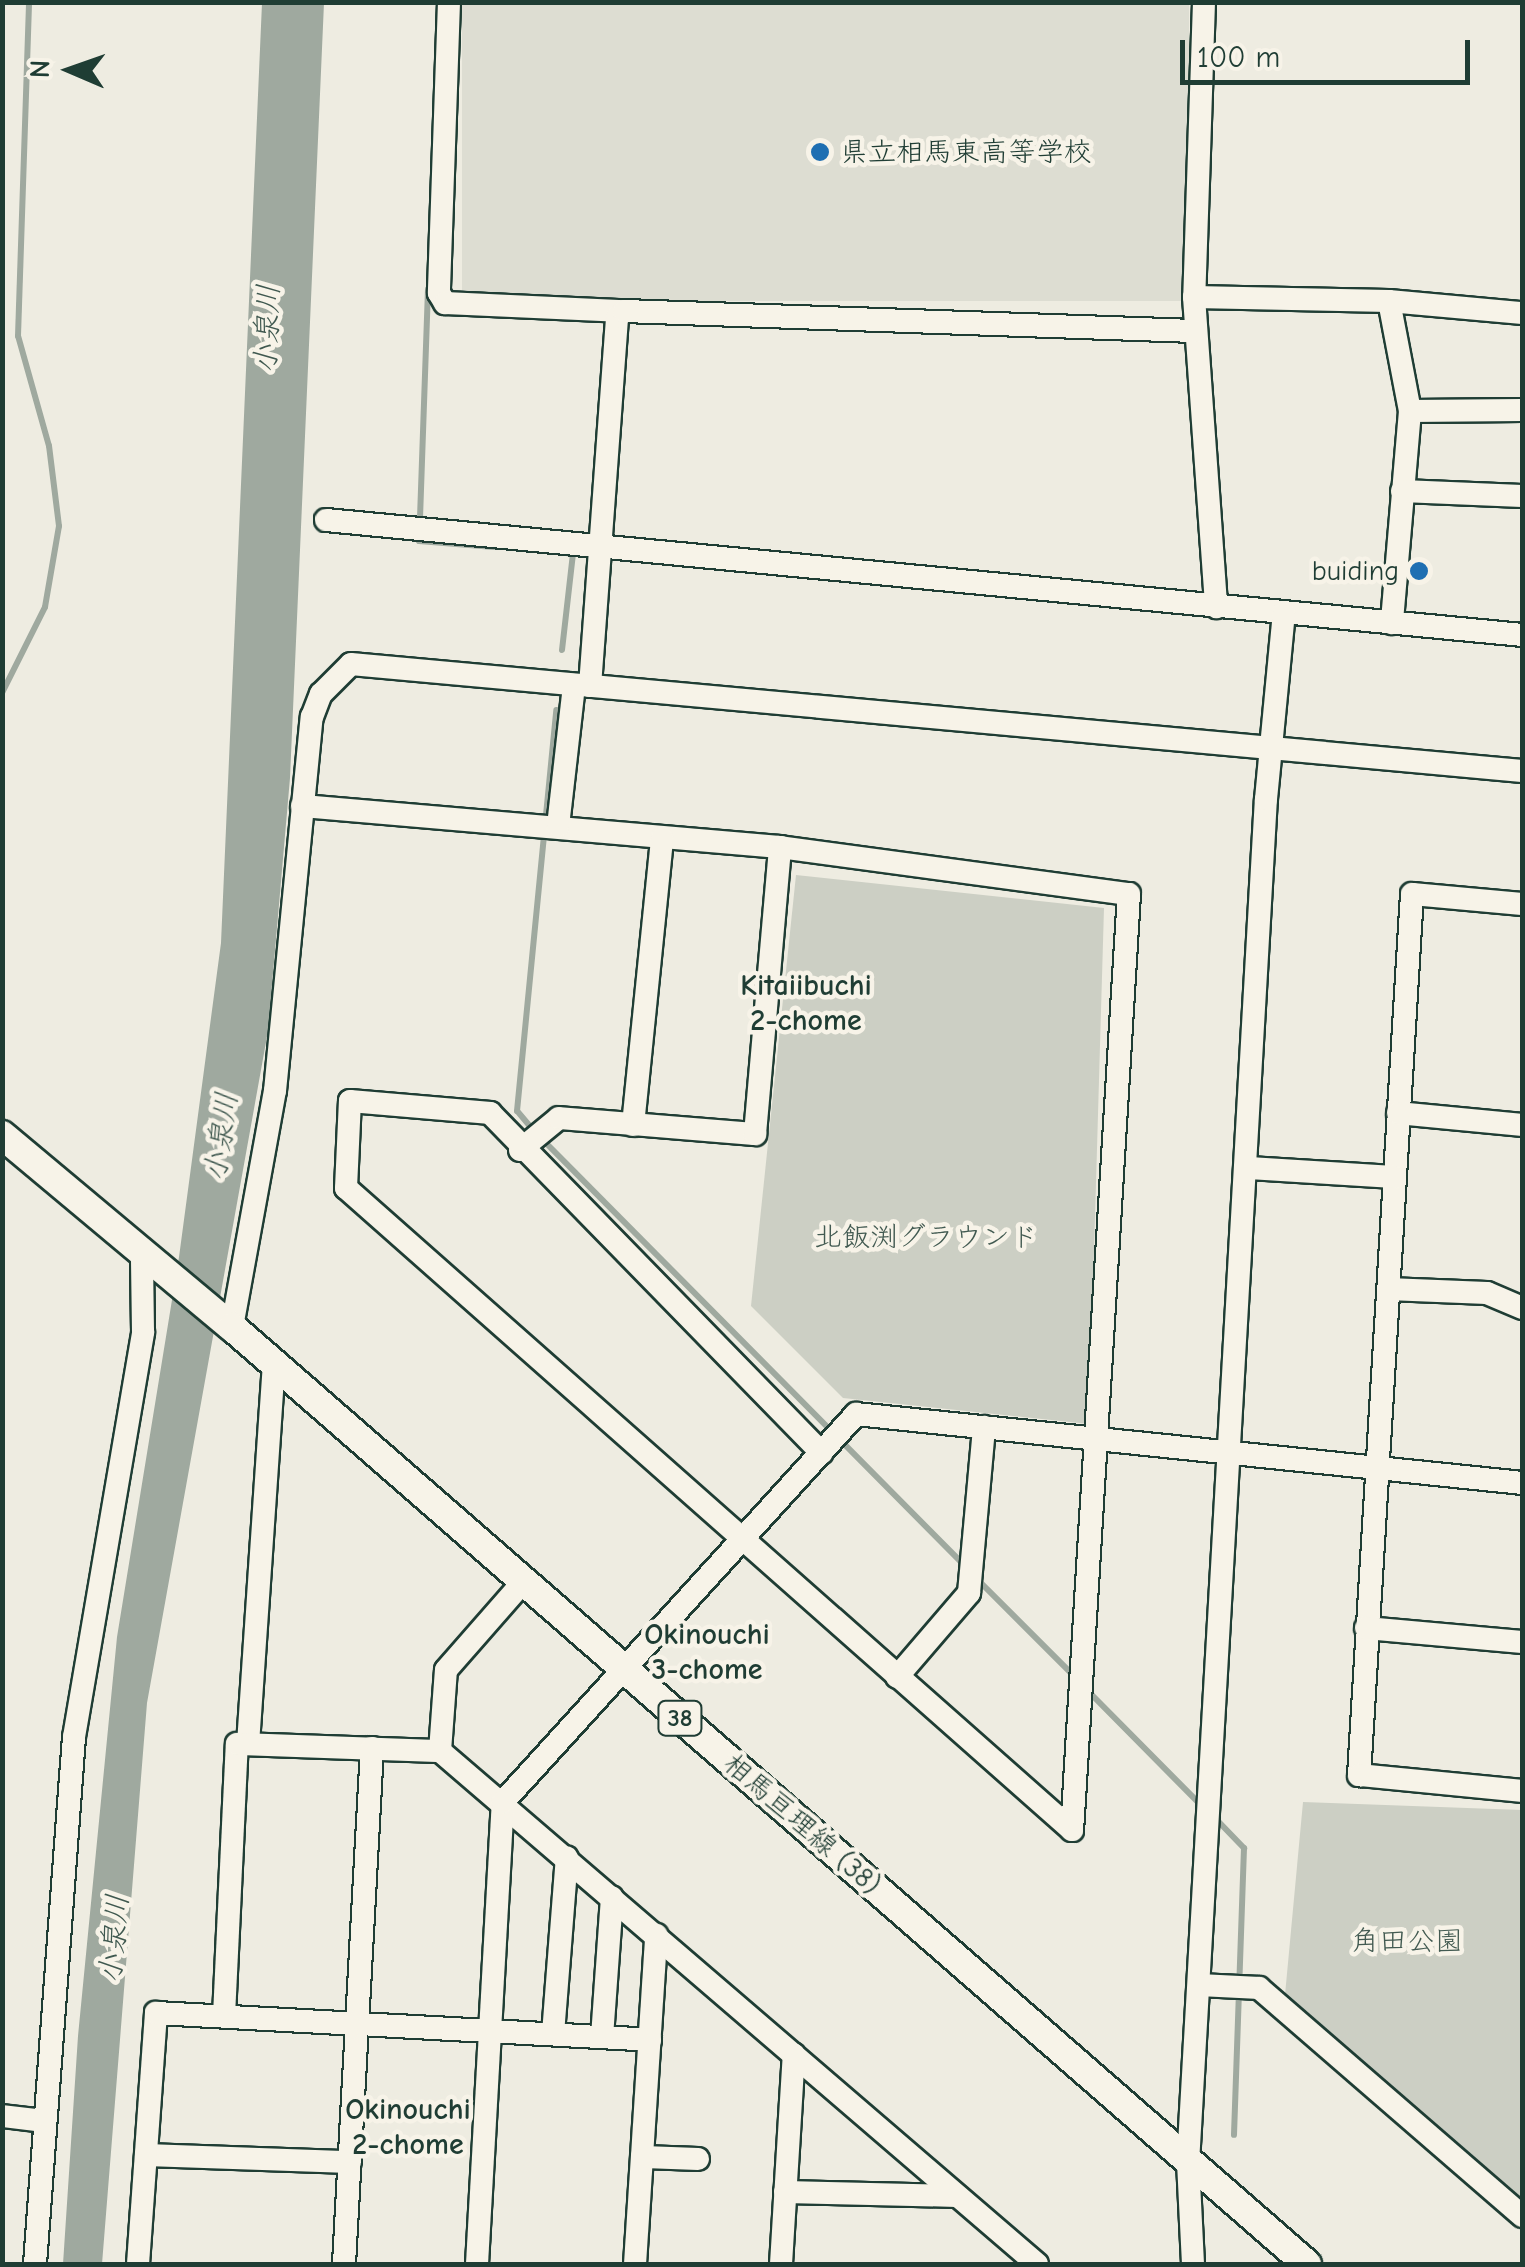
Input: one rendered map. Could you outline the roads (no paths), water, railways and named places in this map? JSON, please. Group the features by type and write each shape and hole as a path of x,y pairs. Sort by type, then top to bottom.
{"main road":[{"name":"38","path":"2,1135 150,1264"},
{"name":"相馬亘理線 (38)","path":"150,1264 228,1324 1307,2264"}],"street":[{"path":"448,2 439,293 445,304 1195,332"},
{"path":"1204,2 1194,297 1216,607"},
{"path":"1194,297 1389,301 1522,313"},
{"path":"1389,301 1410,411 1392,623"},
{"path":"549,826 582,685 603,545 617,317 624,312"},
{"path":"1410,411 1522,410"},
{"path":"1402,491 1522,496"},
{"path":"326,520 1522,635"},
{"path":"1193,2264 1188,2163 1272,748 1284,613"},
{"path":"228,1324 275,1091 312,718 321,694 351,664 1522,771"},
{"path":"302,806 780,847 1129,894 1072,1830 346,1188 350,1101 490,1112 831,1443"},
{"path":"633,1125 662,838"},
{"path":"524,1148 560,1118 755,1134 780,847"},
{"path":"1522,904 1412,894 1358,1776 1522,1790"},
{"path":"1398,1113 1522,1125"},
{"path":"1248,1168 1396,1177"},
{"path":"35,2264 74,1737 144,1332 150,1264"},
{"path":"1388,1289 1488,1292 1522,1308"},
{"path":"248,1744 274,1364"},
{"path":"477,2264 502,1802 856,1414 1230,1449 1522,1483"},
{"path":"897,1677 968,1593 984,1427"},
{"path":"440,1751 446,1670 523,1582"},
{"path":"1366,1628 1522,1642"},
{"path":"224,2016 237,1744 440,1751 1036,2264"},
{"path":"344,2264 372,1748"},
{"path":"553,2034 567,1858"},
{"path":"602,2037 612,1897"},
{"path":"635,2264 656,1935"},
{"path":"1200,1985 1259,1988 1522,2216"},
{"path":"138,2264 156,2012 650,2040"},
{"path":"781,2264 794,2054"},
{"path":"2,2116 44,2121"},
{"path":"146,2154 350,2162"},
{"path":"642,2157 698,2159"},
{"path":"786,2192 958,2196"}],"water":[{"name":"小泉川","path":"262,3 324,3 290,778 268,1031 147,1703 102,2264 63,2264 78,2036 117,1637 179,1257 221,943"}],"waterway":[{"path":"2,693 45,607 59,526 49,446 18,336 29,2"},
{"path":"428,289 419,541 494,547"},
{"path":"562,650 573,554 566,553"},
{"path":"534,1131 517,1111 556,710"},
{"path":"543,1140 967,1568"},
{"path":"975,1577 1076,1678"},
{"path":"1088,1691 1202,1806"},
{"path":"1215,1818 1244,1848 1234,2135"}],"place":[{"name":"県立相馬東高等学校","path":"820,152"},
{"name":"buiding","path":"1419,571"}],"district":[{"name":"Kitaiibuchi 2-chome","path":"806,1003"},
{"name":"Okinouchi 3-chome","path":"707,1652"},
{"name":"Okinouchi 2-chome","path":"408,2127"}],"park label":[{"name":"北飯渕グラウンド","path":"926,1237"},
{"name":"角田公園","path":"1407,1941"}]}
